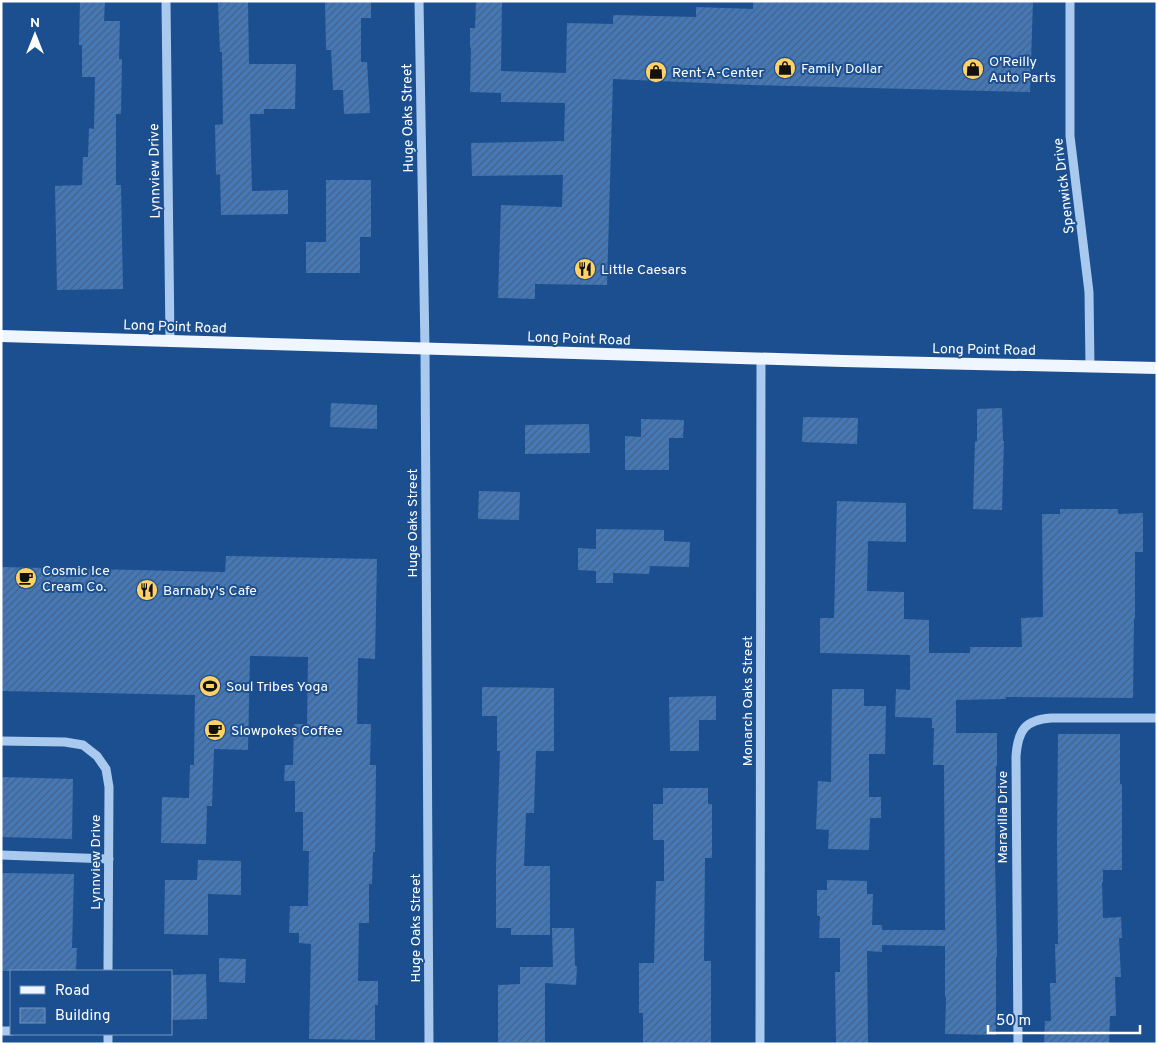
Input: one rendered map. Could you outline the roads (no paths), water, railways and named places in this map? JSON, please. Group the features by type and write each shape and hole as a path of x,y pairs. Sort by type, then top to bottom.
{"main road":[{"name":"Long Point Road","path":"1,336 1157,368"}],"street":[{"name":"Lynnview Drive","path":"166,1 170,341"},
{"name":"Huge Oaks Street","path":"419,1 425,348 429,1044"},
{"name":"Spenwick Drive","path":"1070,1 1070,136 1089,292 1090,366"},
{"name":"Monarch Oaks Street","path":"760,1044 761,358"},
{"name":"Maravilla Drive","path":"1018,1044 1016,756 1019,736 1025,727 1032,722 1042,719 1157,718"},
{"name":"Lynnview Drive","path":"1,741 65,742 83,745 97,756 106,770 109,787 108,970"},
{"path":"1,855 109,859"}],"place":[{"name":"Family Dollar","path":"785,68"},
{"name":"O'Reilly Auto Parts","path":"973,69"},
{"name":"Rent-A-Center","path":"656,72"},
{"name":"Little Caesars","path":"585,269"},
{"name":"Cosmic Ice Cream Co.","path":"26,578"},
{"name":"Barnaby's Cafe","path":"147,590"},
{"name":"Soul Tribes Yoga","path":"210,686"},
{"name":"Slowpokes Coffee","path":"215,730"}]}
